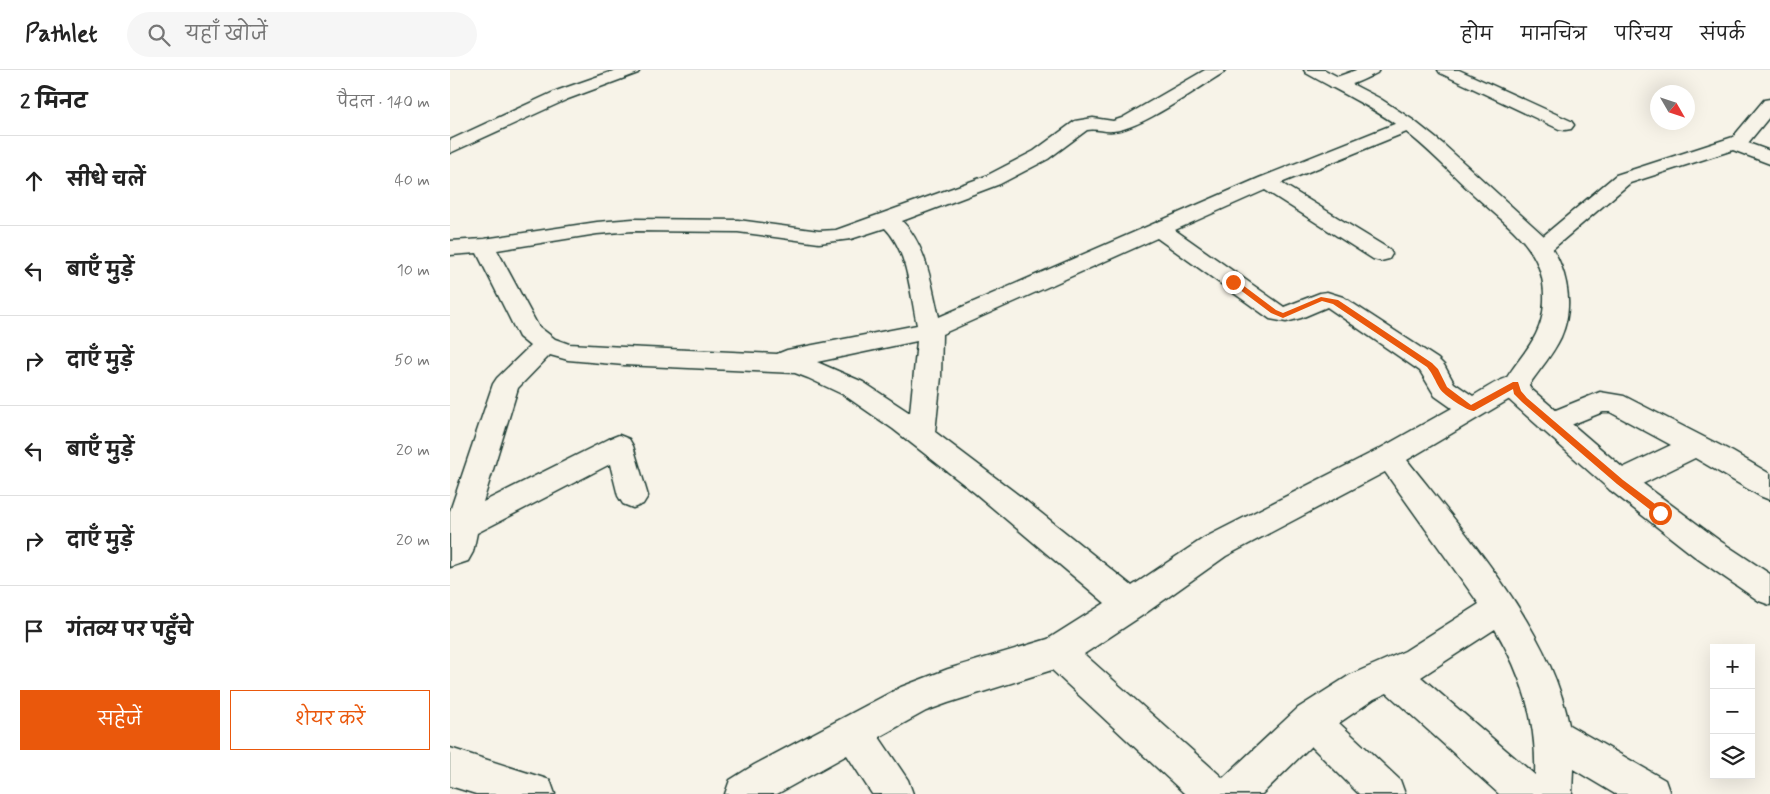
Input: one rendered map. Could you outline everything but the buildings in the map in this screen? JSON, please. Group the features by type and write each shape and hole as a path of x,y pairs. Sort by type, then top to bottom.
{"street":[{"path":"450,146 562,95 632,70"},
{"path":"450,248 484,246 597,228 633,225 738,226 818,237 852,233 993,180 1041,155 1081,125 1093,123 1113,126 1128,122 1217,70"},
{"path":"744,794 767,778 914,700 948,686 1058,652 1216,547 1389,457 1471,408 1516,384 1544,348 1551,333 1556,303 1555,288 1541,247 1510,216 1408,125 1312,70"},
{"path":"1337,83 1371,70"},
{"path":"1446,70 1565,125"},
{"path":"1541,247 1624,179 1733,143 1742,138 1770,104"},
{"path":"776,362 930,330 1266,182 1408,125"},
{"path":"1733,143 1770,158"},
{"path":"1266,182 1380,254"},
{"path":"888,219 904,235 914,260 930,330 928,377 921,436"},
{"path":"1159,229 1278,314 1290,314 1321,299 1335,302 1430,365 1444,389 1471,408"},
{"path":"484,246 528,331 546,346 568,352 776,362 797,364 821,371 849,384 972,474 1131,605"},
{"path":"450,554 457,552 463,526 460,526 506,384 546,346"},
{"path":"1516,384 1517,392 1620,482 1709,550 1770,591"},
{"path":"1551,423 1600,402 1607,401 1627,408 1770,488"},
{"path":"463,526 619,446 633,496"},
{"path":"1620,482 1695,446"},
{"path":"1389,457 1501,607 1533,669 1545,699 1552,736 1555,760 1553,794"},
{"path":"1234,794 1311,721 1362,687 1416,662 1501,607"},
{"path":"1058,652 1213,794"},
{"path":"1391,674 1528,794"},
{"path":"1311,721 1386,794"},
{"path":"854,731 894,794"},
{"path":"1552,736 1651,794"},
{"path":"450,766 536,794"}],"route":[{"path":"1233,282 1274,312 1283,315 1290,314 1321,299 1330,299 1430,365 1444,389 1471,408 1516,384 1517,392 1524,400 1620,482 1660,513"}]}
